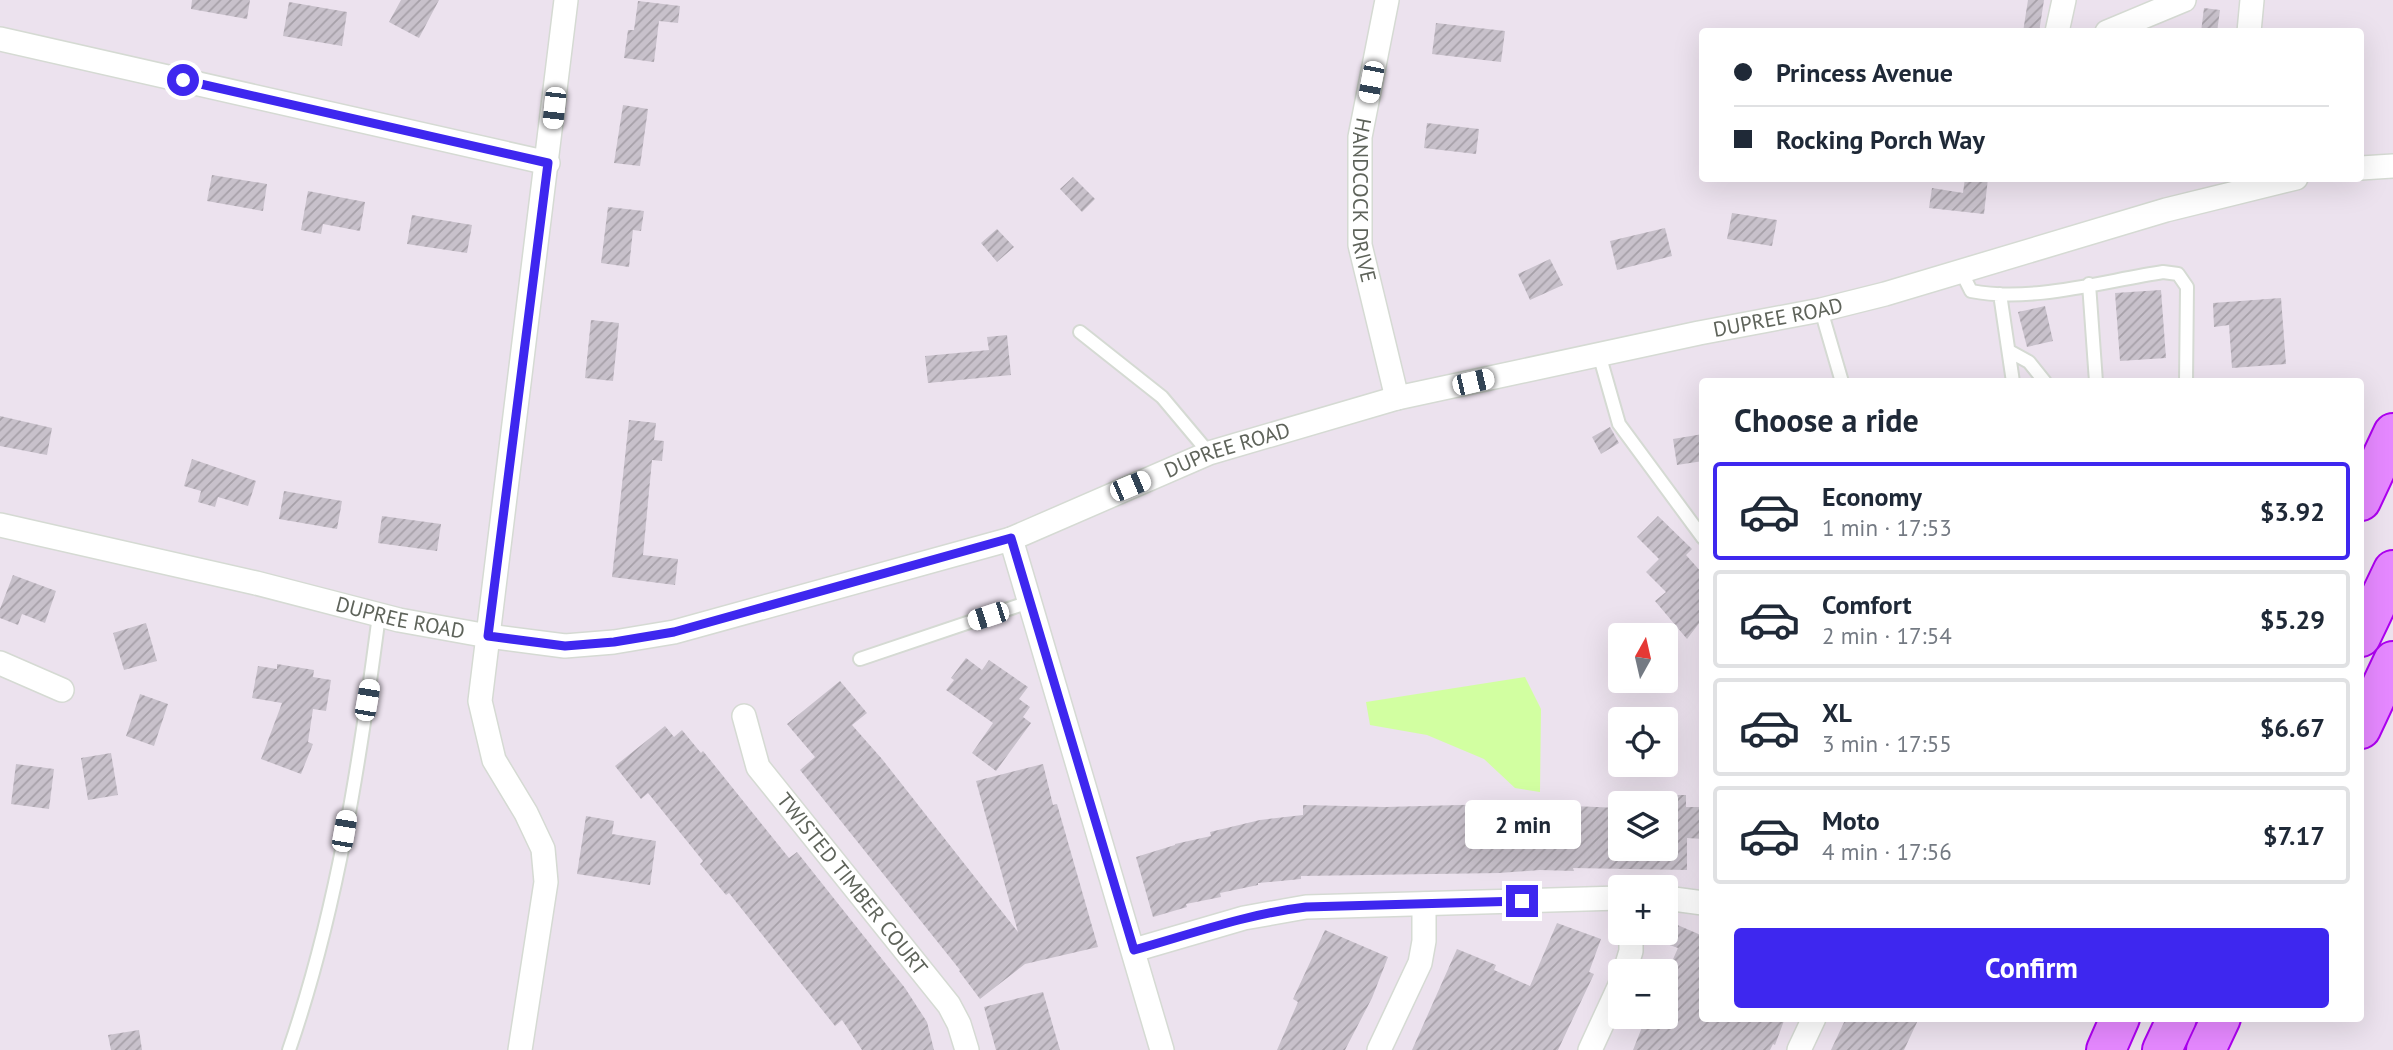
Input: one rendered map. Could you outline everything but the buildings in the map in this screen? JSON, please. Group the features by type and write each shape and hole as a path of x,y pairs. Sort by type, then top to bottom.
{"highway":[{"path":"2364,494 2385,449 2393,422"},
{"path":"2364,631 2393,570"},
{"path":"2364,723 2393,662"},
{"path":"2106,1050 2118,1022"},
{"path":"2162,1050 2175,1022"},
{"path":"2206,1050 2219,1022"}],"street":[{"path":"520,1050 546,882 543,849 526,813 495,760 480,701 566,0"},
{"name":"HANDCOCK DRIVE","path":"1387,0 1360,137 1360,245 1397,398"},
{"path":"2058,28 2064,0"},
{"path":"2117,28 2184,0"},
{"path":"2249,28 2252,0"},
{"path":"0,39 548,163"},
{"path":"2364,168 2393,166"},
{"name":"DUPREE ROAD","path":"0,525 256,583 379,615 488,636 565,646 614,642 674,632 1011,538 1209,453 1397,398 1821,310 1961,271 2241,184 2259,182"},
{"path":"1011,538 1162,1050"},
{"path":"0,663 62,690"},
{"name":"TWISTED TIMBER COURT","path":"744,716 758,767 949,1005 959,1024 967,1050"},
{"path":"1134,950 1244,918 1306,907 1608,898"},
{"path":"1678,900 1699,902"},
{"path":"1379,1050 1420,962 1424,941 1424,904"},
{"path":"1590,1050 1608,1011"},
{"path":"1799,1050 1812,1022"}],"lane":[{"path":"1961,271 1971,291 2000,294 2034,294 2164,272 2178,274 2187,287 2186,378"},
{"path":"2089,284 2096,378"},
{"path":"2000,294 2012,378"},
{"path":"1821,310 1841,378"},
{"path":"1080,332 1162,397 1209,453"},
{"path":"2009,351 2029,362 2042,378"},
{"path":"1599,355 1619,424 1699,533"},
{"path":"860,659 1030,601"},
{"path":"289,1050 310,990 340,858 379,615"}],"shaded area":[{"path":"1525,677 1541,709 1540,792 1515,788 1484,759 1427,735 1370,725 1366,702"}],"route":[{"path":"183,80 548,163 488,636 565,646 614,642 674,632 1011,538 1134,950 1244,918 1306,907 1522,901"}]}
